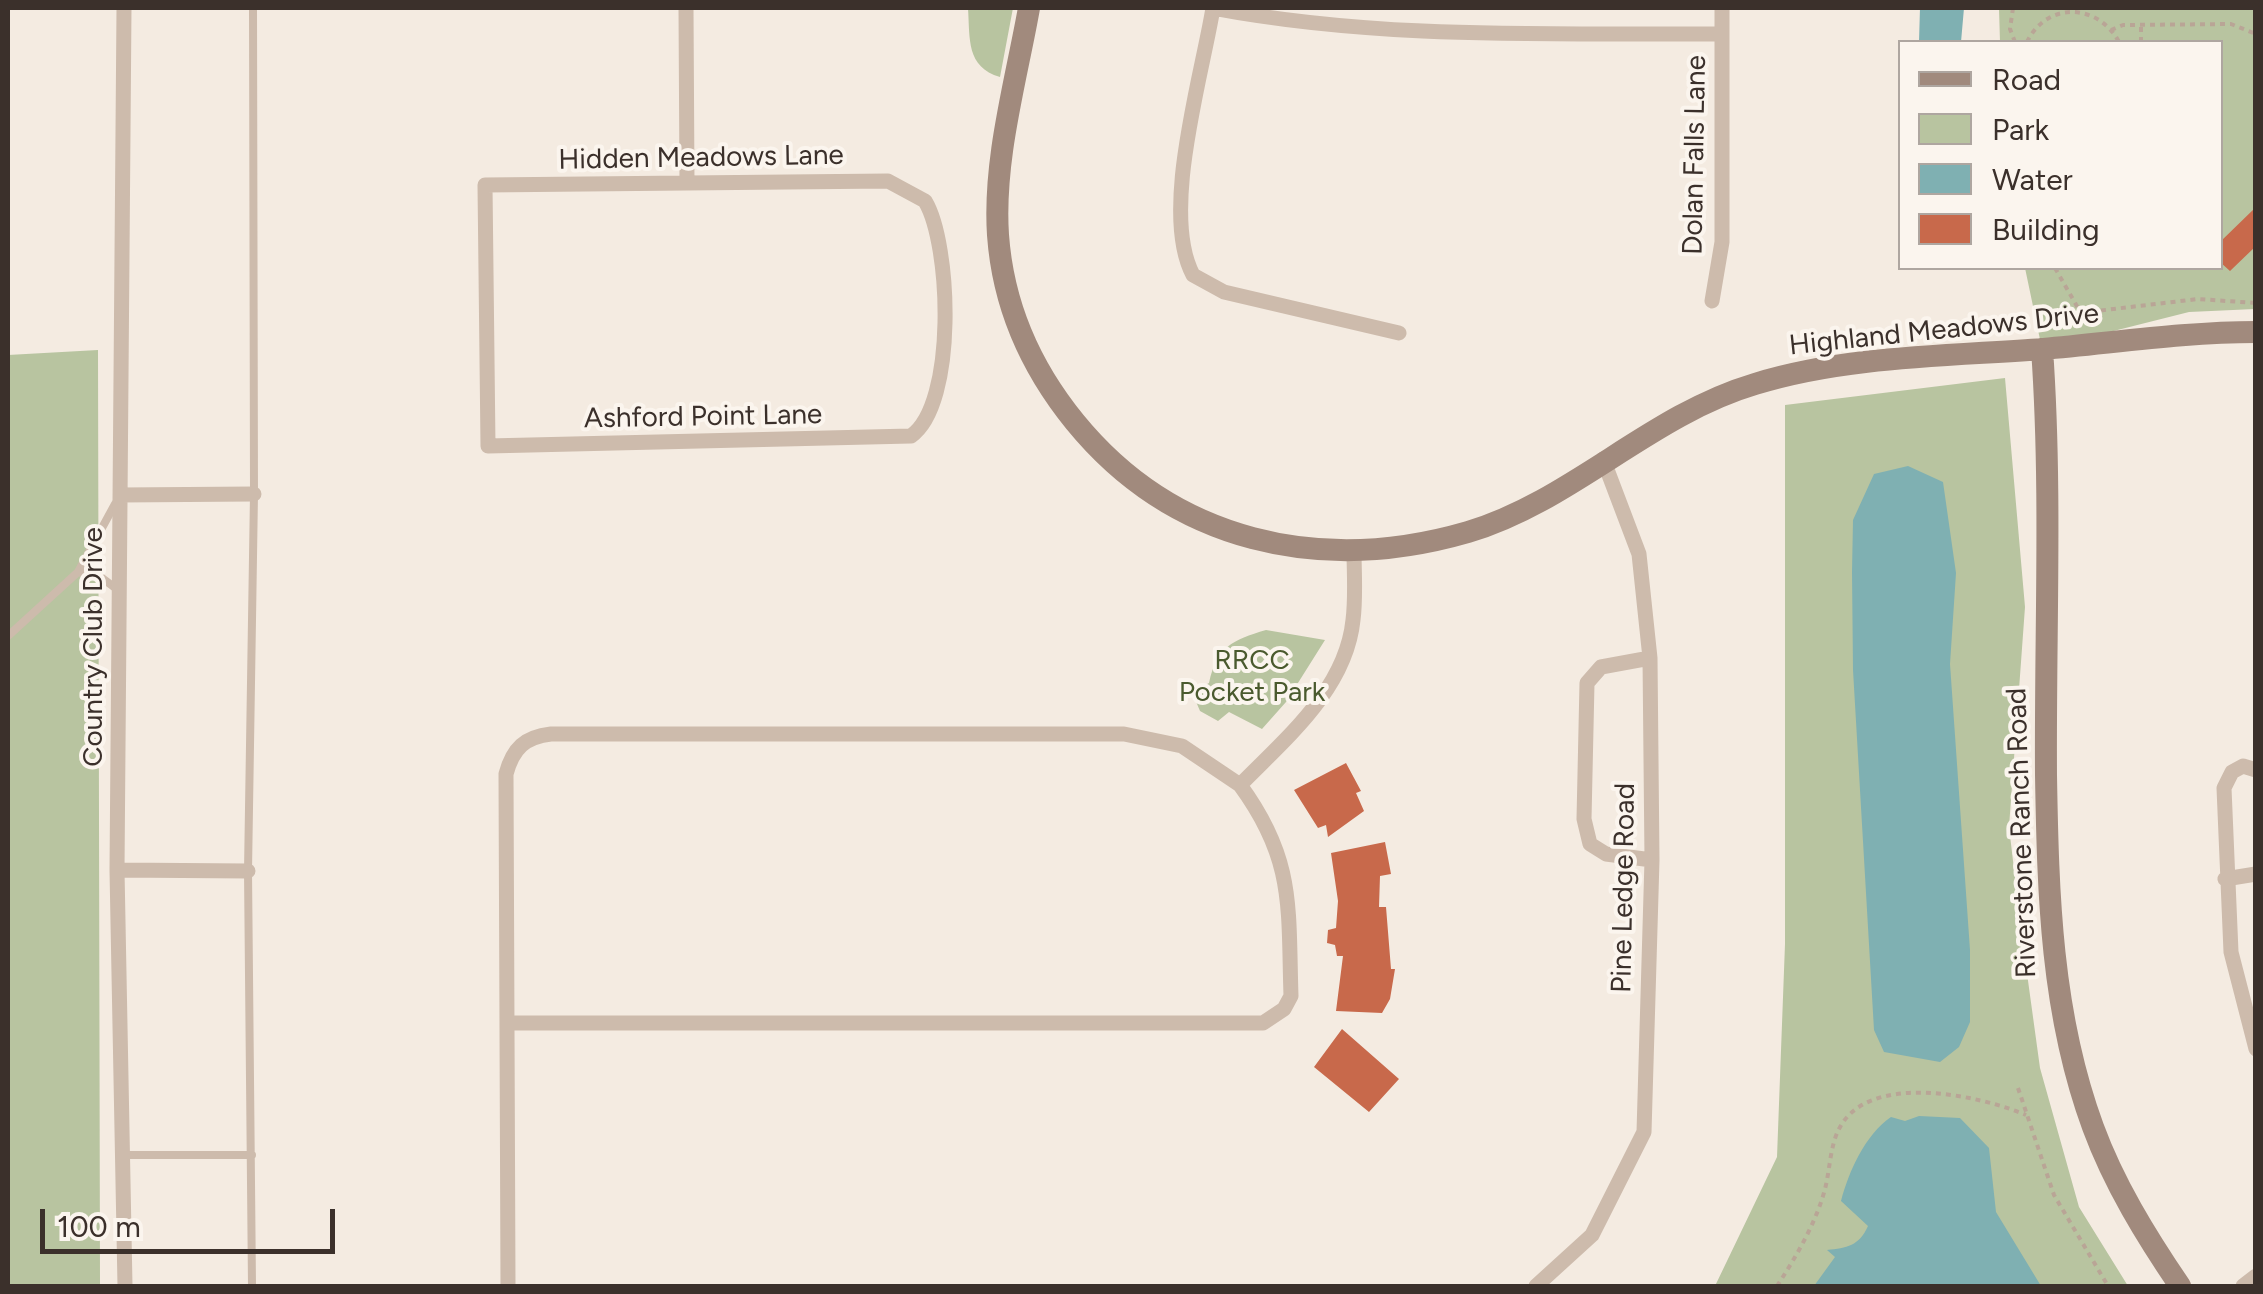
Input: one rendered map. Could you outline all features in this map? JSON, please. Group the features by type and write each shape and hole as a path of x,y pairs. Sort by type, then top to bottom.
{"street":[{"name":"Country Club Drive","path":"124,8 117,870 125,1286"},
{"path":"686,8 686,183"},
{"name":"Highland Meadows Drive","path":"1029,8 1003,155 998,236 1009,300 1036,368 1103,455 1152,496 1209,525 1268,544 1354,549 1432,542 1474,530 1519,511 1691,408 1792,374 2256,332"},
{"path":"1399,333 1224,292 1193,275 1185,252 1183,192 1212,8 1292,22 1405,32 1722,34"},
{"name":"Dolan Falls Lane","path":"1712,301 1722,242 1722,8"},
{"name":"Hidden Meadows Lane","path":"488,446 485,186 888,181 915,191 926,200 934,224 943,308 937,392 918,431"},
{"name":"Riverstone Ranch Road","path":"2042,349 2047,838 2050,918 2060,1003 2094,1128 2127,1202 2180,1286"},
{"name":"Ashford Point Lane","path":"488,446 894,439 918,431"},
{"name":"Pine Ledge Road","path":"1536,1286 1592,1235 1644,1132 1652,860 1650,658 1639,554 1603,460"},
{"path":"120,496 254,494"},
{"path":"1240,785 1312,710 1332,682 1354,620 1354,549"},
{"path":"1650,658 1601,666 1587,683 1584,819 1590,844 1606,854 1652,860"},
{"path":"507,1023 1263,1023 1284,1009 1291,996 1287,876 1263,816 1240,785 1182,746 1124,734 534,736 511,756 506,774 508,1286"},
{"path":"2256,770 2243,766 2232,772 2224,788 2225,879 2232,952 2256,1050"},
{"path":"117,870 248,871"},
{"path":"2225,879 2256,874"},
{"path":"2242,1286 2256,1276"}],"lane":[{"path":"252,1286 248,871 254,494 253,8"},
{"path":"8,636 78,572 120,496"},
{"path":"78,572 98,575 119,590"},
{"path":"125,1155 252,1155"}],"path":[{"path":"2013,8 2010,29 2014,40"},
{"path":"2029,40 2046,19 2068,11 2092,15 2112,30 2117,40"},
{"path":"2140,40 2141,24"},
{"path":"2112,30 2141,24 2232,24 2256,34"},
{"path":"2056,270 2078,308 2088,312 2198,300 2256,303"},
{"path":"2018,1088 2054,1195 2108,1286"},
{"path":"1778,1286 1824,1192 1838,1130 1866,1103 1900,1094 1950,1094 2026,1114"}],"green space":[{"path":"968,8 1013,8 1000,77 975,59"},
{"path":"1999,8 2255,8 2255,309 2189,312 2042,349 2025,270 2223,270 2223,40 2000,40"},
{"path":"98,350 100,1286 8,1286 8,355"},
{"path":"2005,378 2025,607 2009,827 2022,937 2040,1068 2079,1207 2128,1286 1715,1286 1777,1157 1785,944 1785,405"},
{"name":"RRCC Pocket Park","path":"1266,630 1325,640 1286,702 1262,729 1229,712 1218,721 1200,711 1192,692 1209,683 1222,653 1244,637"}],"water":[{"path":"1920,8 1964,8 1961,40 1919,40"},
{"path":"1908,466 1943,482 1956,573 1950,664 1970,950 1970,1022 1959,1047 1940,1062 1884,1052 1874,1030 1853,670 1853,520 1874,474"},
{"path":"1919,1116 1960,1118 1989,1148 1996,1212 2041,1286 1814,1286 1835,1257 1827,1250 1852,1245 1868,1226 1841,1201 1853,1166 1866,1144 1891,1117 1905,1121"}],"building":[{"path":"2256,207 2256,246 2230,271 2223,265 2223,239"},
{"path":"1346,763 1361,791 1356,793 1364,811 1328,837 1326,825 1318,828 1294,790"},
{"path":"1385,842 1391,874 1380,876 1379,907 1386,907 1391,969 1395,969 1390,999 1382,1013 1336,1011 1343,956 1337,956 1335,945 1327,943 1328,930 1336,928 1338,901 1331,853"},
{"path":"1342,1029 1399,1079 1369,1112 1314,1067"}]}
